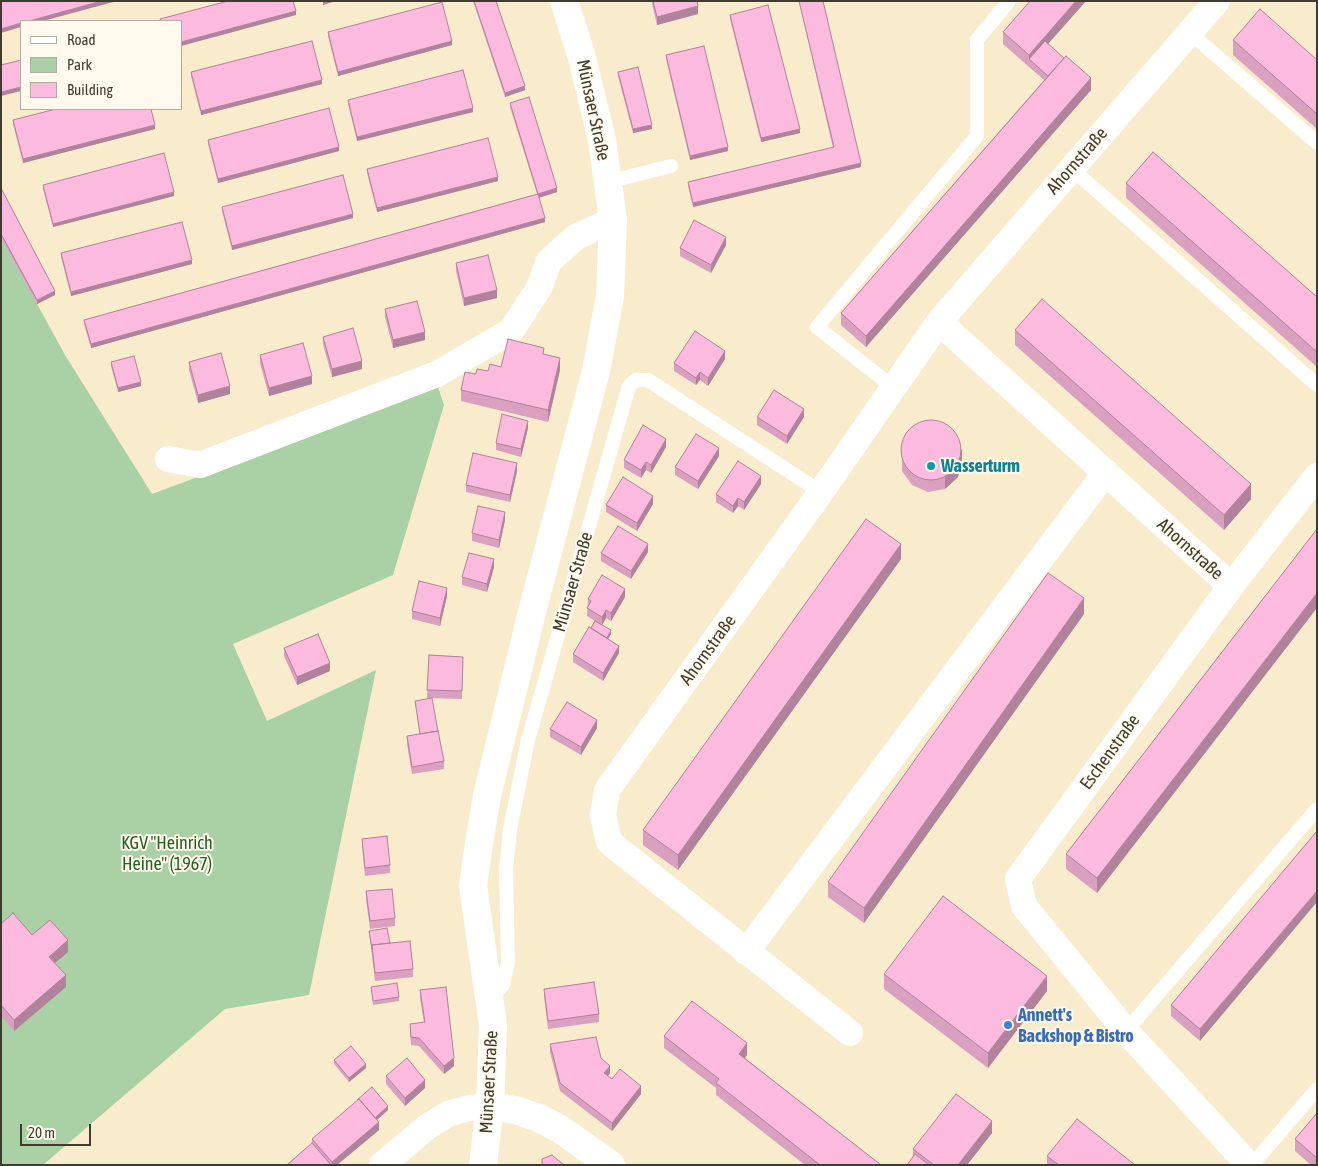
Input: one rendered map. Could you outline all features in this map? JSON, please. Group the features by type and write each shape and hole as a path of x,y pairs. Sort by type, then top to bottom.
{"street":[{"name":"Münsaer Straße","path":"484,1165 490,1106 493,1034 491,998 473,886 479,843 487,796 522,652 596,371 610,296 612,220 602,140 564,1"},
{"name":"Ahornstraße","path":"850,1033 609,842 603,816 607,790 821,492 939,322 1217,1"},
{"path":"168,459 200,465 437,374 511,331 539,288 549,261 576,237 612,220"},
{"name":"Ahornstraße","path":"939,322 1231,586"},
{"path":"746,952 1106,472"},
{"name":"Eschenstraße","path":"1250,1165 1126,1030 1024,906 1018,880 1231,586 1317,476"},
{"path":"382,1165 427,1127 448,1114 469,1108 490,1106 515,1110 539,1118 560,1129 611,1165"}],"lane":[{"path":"894,388 817,327 977,136 978,40 1009,1"},
{"path":"1189,32 1317,143"},
{"path":"607,182 670,166"},
{"path":"1071,168 1317,385"},
{"name":"Münsaer Straße","path":"491,998 503,985 508,962 506,870 510,829 528,740 629,386 636,380 648,380 821,492"},
{"path":"1126,1030 1317,809"},
{"name":"Eschenstraße","path":"1250,1165 1317,1089"}],"green space":[{"name":"KGV \"Heinrich Heine\" (1967)","path":"1,238 65,355 152,494 438,387 444,405 393,575 233,644 267,721 376,670 309,995 225,1009 43,1165 1,1165"}],"building":[{"path":"1,1 102,1 33,20 20,20 20,23 1,29"},
{"path":"228,1 293,1 296,11 182,42 182,20 160,19"},
{"path":"474,1 496,1 525,86 505,93"},
{"path":"653,1 697,1 698,6 657,17"},
{"path":"799,1 823,1 861,163 693,203 688,182 834,147"},
{"path":"1030,1 1076,1 1029,55 1003,32"},
{"path":"442,2 452,41 338,72 328,32"},
{"path":"768,5 800,129 761,138 730,15"},
{"path":"1260,9 1317,60 1317,114 1233,40"},
{"path":"312,41 322,80 201,111 191,72"},
{"path":"1045,41 1064,58 1048,76 1029,59"},
{"path":"704,46 728,147 690,156 666,55"},
{"path":"1066,56 1091,78 866,336 841,313"},
{"path":"20,60 20,87 1,92 1,65"},
{"path":"638,67 652,125 633,129 618,72"},
{"path":"463,70 473,108 357,137 348,100"},
{"path":"529,97 557,188 538,194 510,103"},
{"path":"329,108 339,147 218,179 208,140"},
{"path":"52,110 151,110 155,125 23,159 13,120"},
{"path":"488,138 498,177 377,208 367,169"},
{"path":"1153,152 1317,297 1317,352 1126,183"},
{"path":"164,153 174,192 53,224 43,185"},
{"path":"343,175 353,214 232,246 222,207"},
{"path":"1,188 55,291 37,300 1,234"},
{"path":"538,194 545,218 91,344 84,320"},
{"path":"694,220 726,237 711,265 680,248"},
{"path":"182,222 192,260 71,292 61,253"},
{"path":"488,255 497,290 464,298 456,263"},
{"path":"1042,299 1251,484 1224,515 1015,330"},
{"path":"417,301 425,332 393,340 385,309"},
{"path":"353,328 362,361 332,369 323,337"},
{"path":"695,331 725,351 708,378 700,372 696,378 674,363"},
{"path":"508,339 544,348 543,354 560,358 548,410 461,390 465,372 476,374 477,369 488,371 490,364 501,367"},
{"path":"303,343 312,376 269,388 260,355"},
{"path":"221,353 230,386 198,395 189,362"},
{"path":"134,356 141,382 118,388 111,362"},
{"path":"774,390 804,409 787,436 757,417"},
{"path":"502,414 528,421 521,449 496,443"},
{"name":"Wasserturm","path":"931,420 943,422 956,433 961,450 959,462 948,475 931,480 919,478 906,467 901,450 903,438 914,425"},
{"path":"643,425 666,439 651,465 646,462 641,470 624,460"},
{"path":"696,434 719,448 698,481 675,467"},
{"path":"473,453 517,463 510,495 466,485"},
{"path":"738,461 761,476 744,502 738,498 733,506 716,494"},
{"path":"623,477 653,496 637,523 606,505"},
{"path":"478,506 505,512 499,540 472,533"},
{"path":"866,519 901,544 678,855 643,830"},
{"path":"618,526 648,544 631,571 601,553"},
{"path":"1317,529 1317,593 1097,878 1066,854"},
{"path":"469,553 494,559 487,584 462,577"},
{"path":"1048,573 1084,598 864,908 828,882"},
{"path":"602,575 625,589 611,613 606,610 602,617 587,608 591,601 588,599"},
{"path":"419,581 447,588 440,618 412,611"},
{"path":"595,621 611,630 607,638 591,628"},
{"path":"589,627 619,646 603,673 573,654"},
{"path":"318,634 330,663 297,677 284,648"},
{"path":"429,655 463,657 462,691 427,690"},
{"path":"432,698 438,731 420,734 415,701"},
{"path":"567,702 597,720 581,747 550,729"},
{"path":"438,731 444,761 412,767 407,736"},
{"path":"1317,831 1317,891 1200,1029 1171,1005"},
{"path":"387,836 390,865 365,868 362,839"},
{"path":"392,889 395,918 370,921 366,891"},
{"path":"943,896 1047,976 988,1053 884,974"},
{"path":"13,913 32,935 50,920 68,940 49,957 66,975 14,1020 1,1005 1,924"},
{"path":"387,928 390,943 372,945 372,949 369,931"},
{"path":"410,941 413,969 375,973 372,945"},
{"path":"594,982 599,1014 548,1021 544,989"},
{"path":"397,983 399,997 373,1001 371,987"},
{"path":"446,987 454,1058 444,1066 419,1038 411,1037 410,1024 425,1022 420,990"},
{"path":"692,1001 747,1043 739,1054 881,1165 820,1165 716,1083 719,1079 664,1036"},
{"path":"596,1037 601,1058 610,1066 604,1073 612,1079 620,1069 641,1086 612,1123 560,1083 550,1044"},
{"path":"351,1046 366,1064 349,1078 334,1060"},
{"path":"407,1058 425,1080 405,1098 386,1076"},
{"path":"372,1087 388,1106 375,1118 359,1099 357,1100"},
{"path":"956,1094 992,1121 958,1165 934,1165 913,1149"},
{"path":"359,1099 379,1122 332,1162 312,1139"},
{"path":"1317,1113 1317,1158 1295,1139"},
{"path":"1077,1119 1135,1165 1059,1165 1047,1156"},
{"path":"312,1143 331,1165 287,1165"},
{"path":"915,1154 929,1165 907,1165"},
{"path":"552,1155 564,1165 542,1165 542,1159"}],"place":[{"name":"Wasserturm","path":"931,466"},
{"name":"Annett's Backshop & Bistro","path":"1008,1025"}]}
